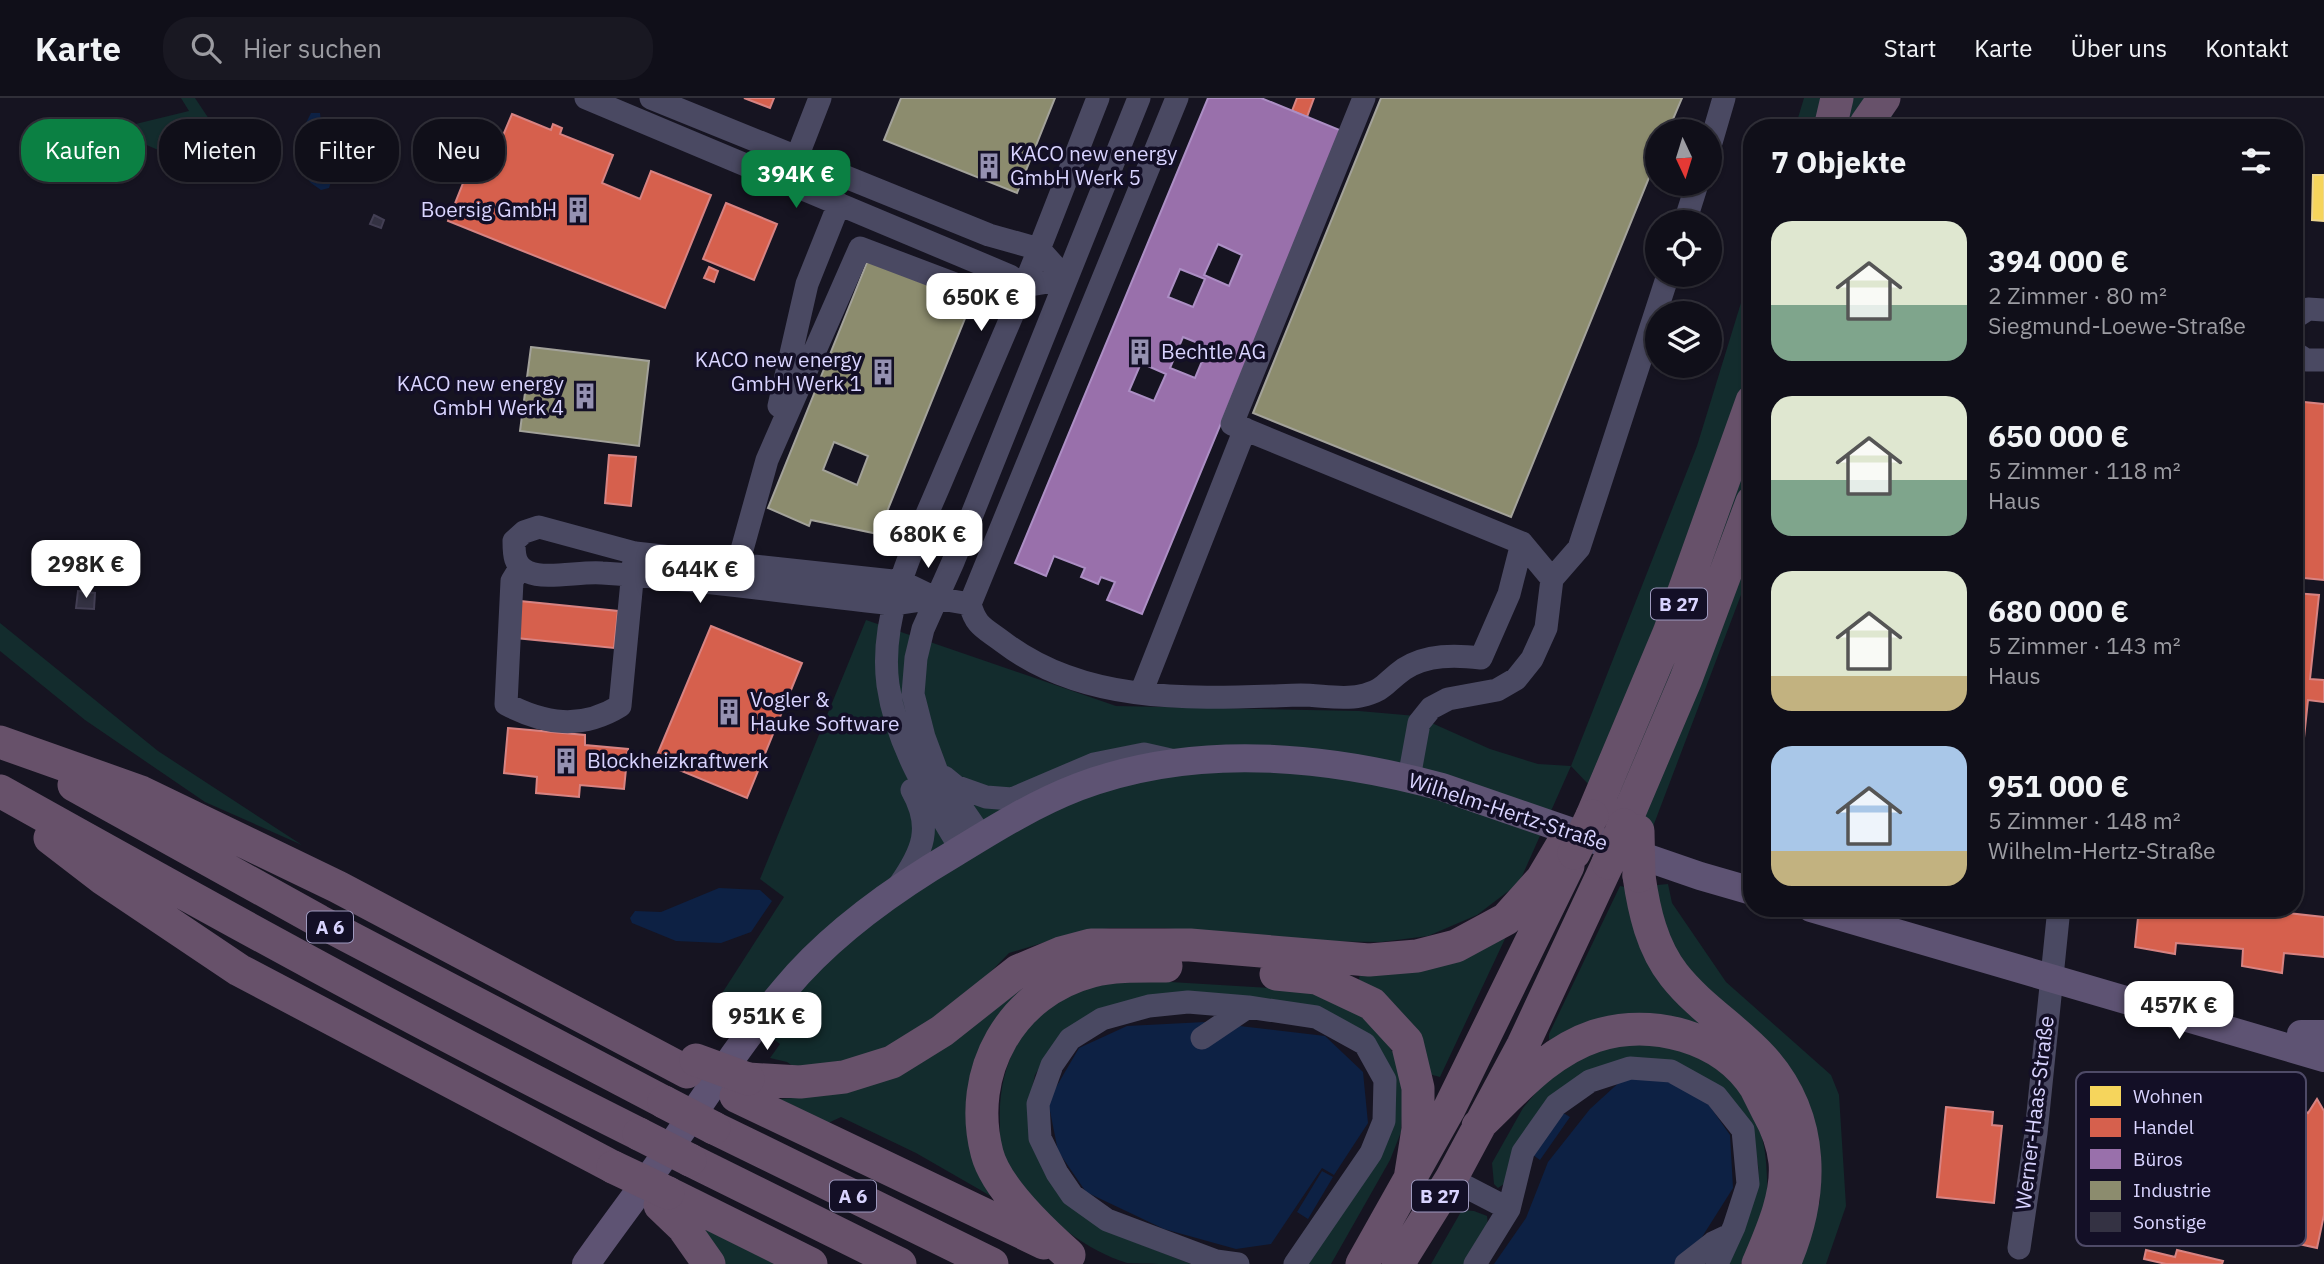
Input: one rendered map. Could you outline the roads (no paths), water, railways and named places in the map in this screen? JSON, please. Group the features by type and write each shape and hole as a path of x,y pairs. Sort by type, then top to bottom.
{"highway":[{"path":"1832,119 1837,98"},
{"name":"B 27","path":"1362,1264 1449,1109 1502,1006 1568,850 1590,811 1669,633 1743,426"},
{"name":"B 27","path":"1398,1264 1451,1178 1523,1045 1608,863 1631,828 1644,781 1686,679 1743,526"},
{"path":"0,743 141,792 338,887 647,1051 742,1087 1078,1260"},
{"name":"A 6","path":"0,743 319,921 714,1128 992,1264"},
{"name":"A 6","path":"0,791 492,1061 900,1264"},
{"path":"0,801 102,878 239,970 613,1167 664,1199 811,1264"},
{"path":"1631,828 1646,915 1657,947 1673,974 1762,1058 1780,1081 1795,1111 1807,1170 1806,1193 1800,1221 1784,1264"},
{"path":"742,1087 844,1077 892,1062 942,1031 1018,971 1060,953 1091,945 1190,945 1369,960 1417,956 1456,946 1506,919 1568,850"},
{"path":"1078,1260 1040,1229 1007,1192 987,1154 982,1115 983,1093 987,1067 1009,1023 1049,989 1093,971 1177,965 1317,978 1372,1004 1407,1042 1418,1088 1418,1129 1410,1179"},
{"path":"1478,1126 1543,1064 1572,1045 1593,1037 1612,1031 1649,1028 1690,1038 1711,1048 1734,1065 1755,1086 1774,1124 1785,1161 1782,1195 1758,1264"},
{"path":"664,1199 709,1264"}],"main road":[{"name":"Wilhelm-Hertz-Straße","path":"586,1264 641,1191 769,1008 820,953 894,893 996,827 1085,784 1139,769 1182,762 1277,759 1331,764 1409,778 1482,799 1660,863 1743,888"},
{"path":"1842,917 2092,989 2200,1010 2307,1038 2324,1058"},
{"path":"2307,1038 2324,1064"}],"street":[{"path":"586,98 1010,276 1024,286 1066,279"},
{"path":"650,98 989,235 1039,249 1066,279"},
{"path":"788,183 820,98"},
{"path":"971,843 919,779 898,732 888,684 887,650 895,604 913,547 1024,286 1098,98"},
{"path":"971,843 937,772 924,737 913,694 916,658 935,598 953,562 1139,98"},
{"path":"1177,98 970,604 975,621 1011,649 1040,665 1088,685 1183,698 1309,695 1356,697 1380,691 1405,668 1429,659 1454,654 1482,658 1509,594 1522,543"},
{"path":"1364,98 1232,424 1522,543 1552,579"},
{"path":"1718,119 1724,98"},
{"path":"764,173 775,148"},
{"path":"738,564 767,460 807,284 839,204"},
{"path":"767,460 860,248 955,284"},
{"path":"1409,778 1419,723 1431,708 1448,699 1497,690 1516,679 1532,659 1546,628 1552,579 1579,548 1664,287"},
{"path":"2303,312 2308,309 2324,310"},
{"path":"2303,358 2324,360"},
{"path":"1141,693 1245,429"},
{"path":"935,598 895,604 634,564 539,527 524,532 514,541 514,554 520,568 531,574 601,572 634,564 738,564 902,582 935,598 970,604"},
{"path":"520,568 512,581 506,704 532,717 563,722 603,717 620,706 634,564"},
{"path":"888,684 884,706 890,738 901,771 920,803 924,817 924,834 918,859 894,893"},
{"path":"937,772 955,786 986,797 1012,799 1094,764 1144,754 1182,762"},
{"name":"Werner-Haas-Straße","path":"2019,1248 2036,1133 2058,917"},
{"path":"1238,1264 1216,1261 1107,1220 1072,1195 1057,1173 1040,1138 1038,1104 1052,1065 1070,1039 1102,1019 1149,1006 1188,1002 1316,1017 1365,1044 1385,1080 1384,1121 1371,1153 1295,1264"},
{"path":"1202,1038 1248,1007"},
{"path":"1475,1264 1509,1209 1523,1152 1556,1105 1590,1081 1630,1068 1671,1071 1717,1096 1743,1130 1748,1184 1717,1264"},
{"path":"1451,1178 1509,1209"},
{"path":"1686,1264 1713,1243 1730,1235"}],"water":[{"path":"311,113 320,113 321,119 308,119"},
{"path":"331,182 329,188 321,190 311,183"},
{"path":"719,888 760,890 772,901 751,932 721,943 676,941 632,923 630,918 635,911 661,912"},
{"path":"1205,1022 1325,1036 1363,1072 1368,1123 1334,1175 1322,1168 1271,1244 1236,1249 1164,1229 1086,1192 1058,1151 1048,1101 1079,1048 1127,1026"},
{"path":"1624,1078 1670,1081 1709,1105 1730,1135 1733,1188 1685,1264 1494,1264 1526,1218 1548,1162 1590,1109"},
{"path":"1560,1111 1570,1117 1540,1160 1530,1153"},
{"path":"1322,1171 1333,1177 1308,1219 1297,1212"}],"place":[{"name":"KACO new energy GmbH Werk 5","path":"989,166"},
{"name":"Boersig GmbH","path":"578,210"},
{"name":"Bechtle AG","path":"1140,352"},
{"name":"KACO new energy GmbH Werk 1","path":"883,372"},
{"name":"KACO new energy GmbH Werk 4","path":"585,396"},
{"name":"Vogler & Hauke Software","path":"729,712"},
{"name":"Blockheizkraftwerk","path":"566,761"}]}
